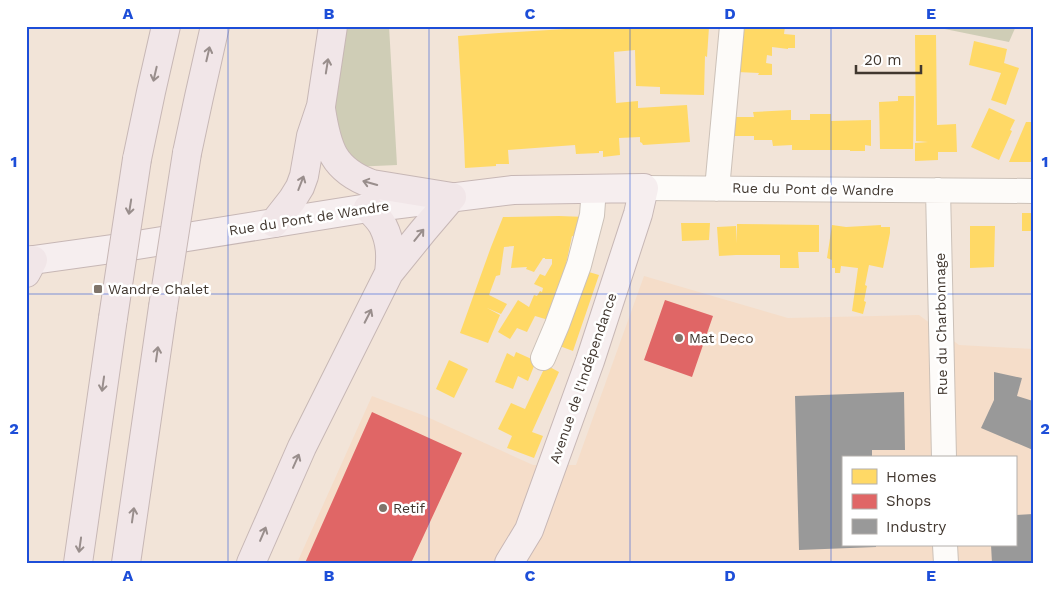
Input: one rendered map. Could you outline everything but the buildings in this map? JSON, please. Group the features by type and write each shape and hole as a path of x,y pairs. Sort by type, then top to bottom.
{"highway":[{"path":"78,563 137,159 166,26"},
{"path":"126,563 163,307 188,153 215,26"},
{"path":"274,223 292,200 304,176 311,136 321,106 333,26"},
{"path":"321,106 328,144 334,157 348,173 372,184 452,197"},
{"path":"251,563 302,447 389,273 452,197"},
{"path":"368,208 383,225 387,237 391,255 389,273"}],"main road":[{"name":"Rue du Pont de Wandre","path":"29,265 104,250 368,208 452,197 513,190 644,188"},
{"name":"Avenue de l'Indépendance","path":"509,563 530,530 590,361 638,214 644,188"}],"street":[{"path":"717,188 732,26"},
{"path":"543,358 579,265 592,215 594,188"},
{"name":"Rue du Pont de Wandre","path":"644,188 1033,191"},
{"name":"Rue du Charbonnage","path":"938,190 944,456"},
{"path":"945,546 946,563"}],"shaded area":[{"path":"344,26 389,26 397,165 352,167 330,113"},
{"path":"930,26 1016,26 1009,42"},
{"path":"644,276 788,318 919,315 959,345 1033,349 1033,563 297,563 372,396 425,416 533,465 576,465"}],"place":[{"name":"Wandre Chalet","path":"98,289"},
{"name":"Mat Deco","path":"679,338"},
{"name":"Retif","path":"383,508"}]}
